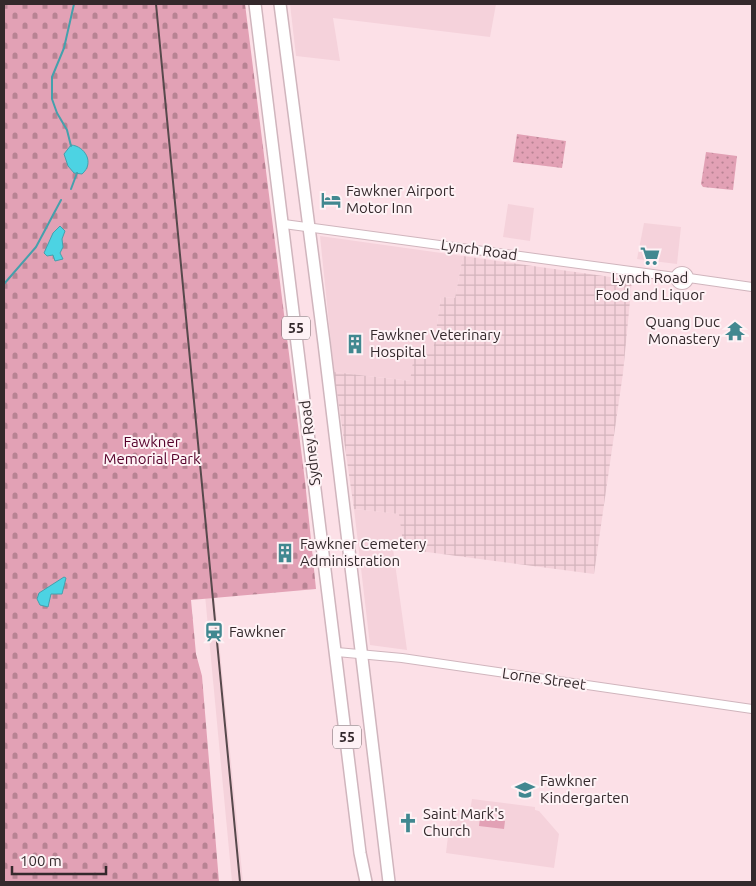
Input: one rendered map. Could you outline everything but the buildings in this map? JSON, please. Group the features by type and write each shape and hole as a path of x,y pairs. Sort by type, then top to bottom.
{"highway":[{"name":"Sydney Road","path":"255,4 284,224 360,853 366,882"},
{"name":"Sydney Road","path":"280,4 389,882"}],"street":[{"name":"Lynch Road","path":"284,224 675,277 678,272 682,271 687,273 688,278 752,288"},
{"name":"Lorne Street","path":"336,652 752,709"}],"shaded area":[{"path":"290,4 496,4 490,37 333,18 340,61 296,56"},
{"path":"508,204 534,208 530,241 503,237"},
{"path":"644,223 681,227 677,264 637,259"},
{"path":"320,236 463,256 455,298 441,297 433,351 411,381 334,372"},
{"path":"463,256 632,280 623,373 594,574 404,549 399,514 354,509 334,372 410,381 415,349 433,351 441,297 455,298"},
{"path":"354,509 400,514 404,549 393,549 407,650 370,645"},
{"path":"198,521 207,521 243,882 232,882"},
{"path":"472,799 535,807 535,810 539,811 559,834 554,868 446,853 451,811 449,809 470,811"}],"green space":[{"name":"Fawkner Memorial Park","path":"4,4 245,4 305,481 316,589 191,600 196,654 202,676 219,882 4,882"},
{"path":"517,134 566,141 562,168 513,162"},
{"path":"706,152 737,156 733,190 703,187 701,184"},
{"path":"480,818 505,821 504,829 479,826"}],"water":[{"path":"71,145 80,148 87,156 88,165 82,174 74,173 68,166 64,154"},
{"path":"60,226 65,231 62,239 63,247 60,253 63,259 55,261 53,255 47,256 44,253 53,233"},
{"path":"64,577 66,578 62,594 51,594 48,607 40,605 37,599 39,593"}],"waterway":[{"path":"71,146 67,130 57,113 52,99 52,77 64,48 74,4"},
{"path":"71,189 77,173"},
{"path":"4,284 36,247 61,200"}],"railway":[{"path":"156,4 240,882"}],"place":[{"name":"Fawkner Airport Motor Inn","path":"331,200"},
{"name":"Lynch Road Food and Liquor","path":"650,256"},
{"name":"Quang Duc Monastery","path":"735,331"},
{"name":"Fawkner Veterinary Hospital","path":"355,344"},
{"name":"Fawkner Cemetery Administration","path":"285,553"},
{"name":"Fawkner","path":"214,632"},
{"name":"Fawkner Kindergarten","path":"525,790"},
{"name":"Saint Mark's Church","path":"408,823"}]}
